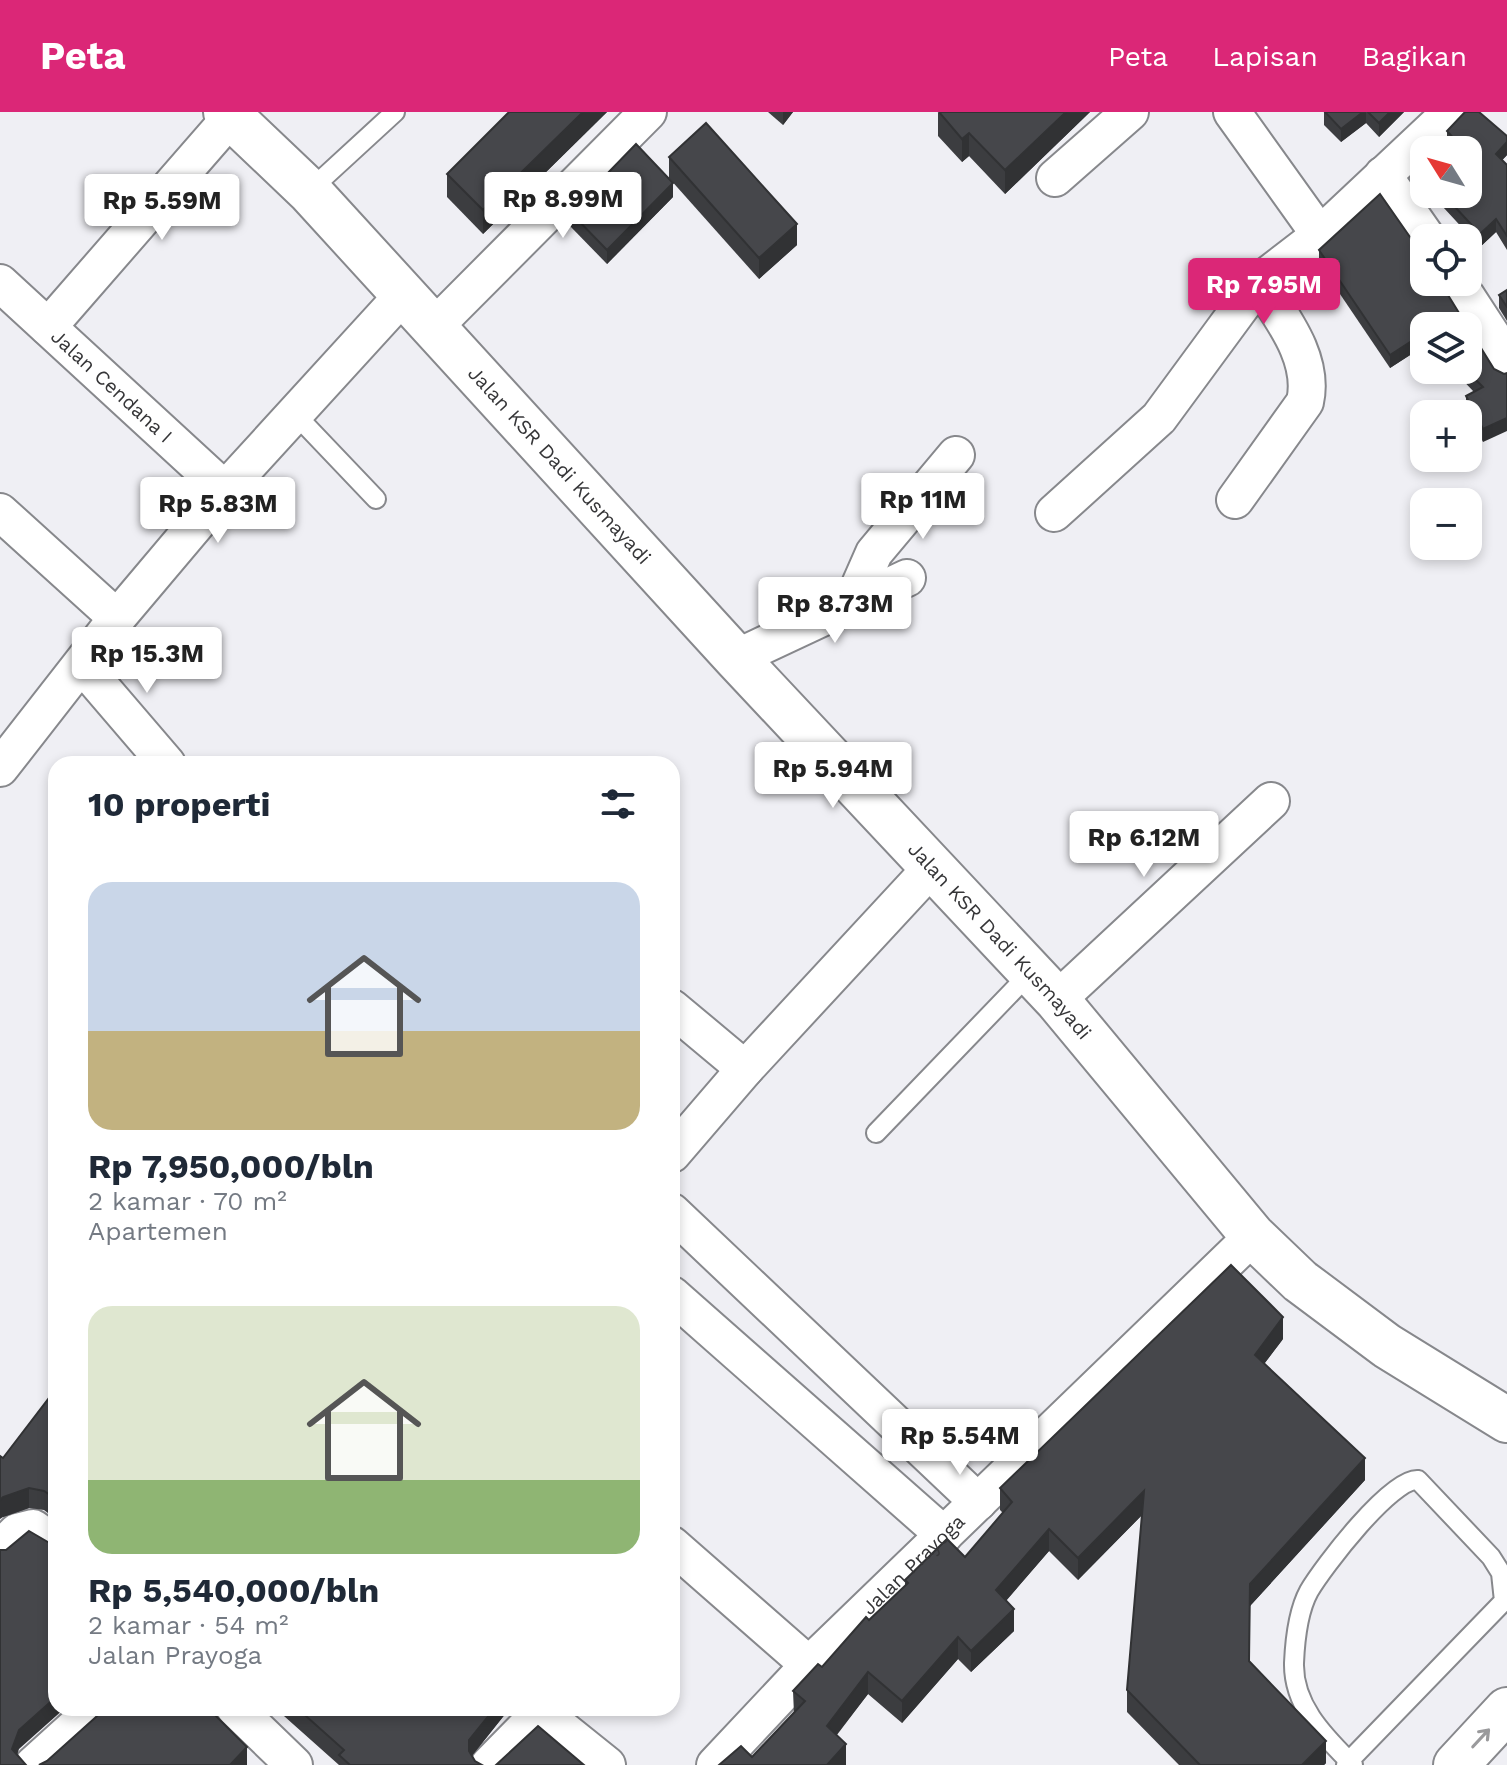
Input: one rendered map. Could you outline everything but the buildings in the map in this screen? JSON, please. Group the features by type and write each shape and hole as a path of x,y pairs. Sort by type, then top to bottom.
{"main road":[{"name":"Jalan KSR Dadi Kusmayadi","path":"228,114 309,191 405,293 736,658 934,865 1044,986 1253,1236 1300,1281 1387,1346 1507,1420"},
{"path":"1456,1765 1507,1710"}],"street":[{"path":"435,326 648,112"},
{"path":"1055,178 1130,112"},
{"path":"1232,112 1320,235"},
{"path":"1054,513 1159,418 1259,282 1320,235 1451,112"},
{"path":"48,327 228,114"},
{"path":"1383,175 1417,224"},
{"path":"1235,500 1305,402 1308,388 1307,373 1294,337 1259,282"},
{"name":"Jalan Cendana I","path":"0,283 225,490"},
{"path":"0,768 83,666 117,618 225,490 405,293"},
{"path":"1466,296 1498,345 1507,366"},
{"path":"852,603 874,553 956,455"},
{"path":"1,516 117,618"},
{"path":"736,658 907,578"},
{"path":"83,666 160,756"},
{"path":"1044,986 1271,801"},
{"path":"680,1145 745,1069 934,865"},
{"path":"680,1015 745,1069"},
{"path":"680,1220 978,1502"},
{"name":"Jalan Prayoga","path":"715,1765 809,1665 1253,1236"},
{"path":"680,1302 944,1535"},
{"path":"0,1549 17,1532 33,1528 48,1538"},
{"path":"680,1552 809,1665"},
{"path":"33,1765 87,1716"},
{"path":"243,1716 294,1765"},
{"path":"489,1765 534,1716"},
{"path":"546,1716 607,1765"}],"lane":[{"path":"309,191 395,112"},
{"path":"295,414 376,499"},
{"path":"876,1133 1044,986"},
{"path":"1408,1479 1418,1480 1491,1557 1501,1573 1504,1601 1349,1764 1306,1713 1294,1665 1301,1610 1310,1590 1358,1528 1398,1486 1408,1479"}]}
